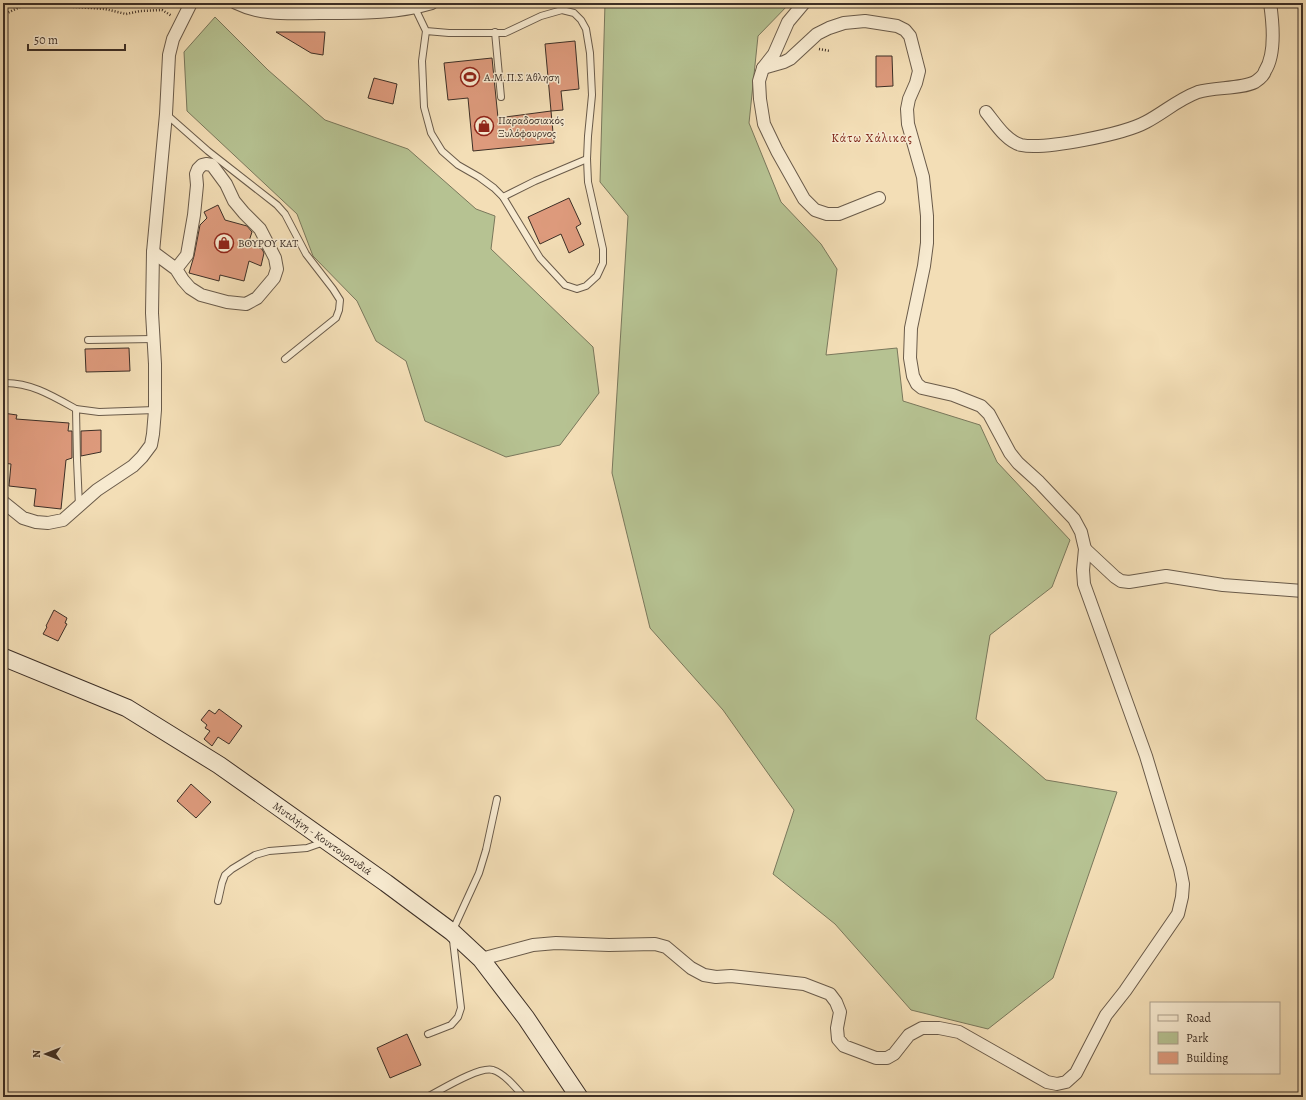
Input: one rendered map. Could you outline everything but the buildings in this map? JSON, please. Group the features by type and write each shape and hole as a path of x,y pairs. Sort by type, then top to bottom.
{"main road":[{"name":"Μυτιλήνη - Κουντουρουδιά","path":"3,657 127,708 219,765 386,883 452,932 481,959 526,1018 579,1097"}],"street":[{"path":"3,502 23,518 36,522 48,524 63,520 97,490 133,466 151,445 154,434 155,410 153,252 166,114 169,55 173,39 191,3"},
{"path":"236,3 248,8 267,12 376,13 415,8 432,3"},
{"path":"804,3 788,22 774,54 763,68 759,81 764,124 777,151 804,199 815,210 828,214 839,214 879,198"},
{"path":"986,112 1007,136 1021,145 1051,145 1126,130 1145,122 1182,98 1222,87 1240,86 1255,82 1265,72 1271,59 1273,23 1270,3"},
{"path":"481,959 533,945 556,943 609,945 655,944 666,948 691,968 704,975 716,977 731,976 804,984 830,994 836,1002 840,1012 836,1028 838,1039 844,1046 876,1058 887,1058 894,1054 909,1035 922,1028 939,1028 959,1032 1047,1082 1057,1084 1066,1082 1076,1073 1106,1015 1125,991 1178,914 1183,884 1180,869 1146,756 1084,584 1083,570 1085,549 1081,532 1074,520 1010,453 989,414 981,406 953,395 922,388 917,384 912,376 910,358 911,328 927,243 927,216 923,177 908,124 907,109 909,99 916,83 919,71 910,36 905,30 897,26 866,21 844,23 817,34 790,59 763,68"},
{"path":"153,252 176,269 190,288 201,295 233,302 246,304 257,298 274,278 276,268 275,258 260,229 234,201 226,184 212,165 202,165 196,174 197,185 194,215 186,255 176,269"},
{"path":"1085,549 1121,580 1129,582 1166,576 1224,585 1303,590"}],"lane":[{"path":"415,8 426,31 422,61 424,107 431,134 442,152 458,165 494,188 503,197 540,258 565,285 577,289 586,286 597,276 603,263 604,249 588,182 587,159 592,95 590,53 586,28 582,20 574,13 562,10 541,16 505,33 449,33 426,31"},
{"path":"495,32 501,97"},
{"path":"166,114 208,152 277,205 285,214 306,254 340,300 336,318 285,359"},
{"path":"503,197 535,181 587,159"},
{"path":"88,340 154,339"},
{"path":"3,383 24,385 45,392 76,409 99,412 155,410"},
{"path":"76,409 79,506"},
{"path":"428,1034 451,1025 458,1017 461,1008 452,932 479,873 486,850 497,799"},
{"path":"218,901 225,875 255,855 268,851 307,848 326,840"},
{"path":"427,1097 474,1073 485,1070 493,1070 501,1074 524,1097"}],"path":[{"path":"3,15 22,6 45,5 105,9 126,14 140,11 162,10 181,22"}],"green space":[{"path":"605,3 790,3 758,36 749,123 781,202 821,244 837,269 826,355 897,348 903,401 980,425 997,462 1070,540 1052,587 990,635 976,719 1046,780 1117,792 1053,978 988,1029 911,1010 835,924 773,874 794,810 723,710 650,628 612,473 628,216 600,182"},
{"path":"215,17 268,70 325,120 408,149 476,209 495,216 491,249 593,347 599,393 560,445 506,457 425,421 406,361 376,341 357,301 313,256 297,214 187,111 184,52"}],"place":[{"name":"Α.Μ.Π.Σ Άθληση","path":"470,77"},
{"name":"Παραδοσιακός Ξυλόφουρνος","path":"484,126"},
{"name":"ΒΟΥΡΟΥ ΚΑΤ","path":"224,243"}],"district":[{"name":"Κάτω Χάλικας","path":"872,138"}]}
